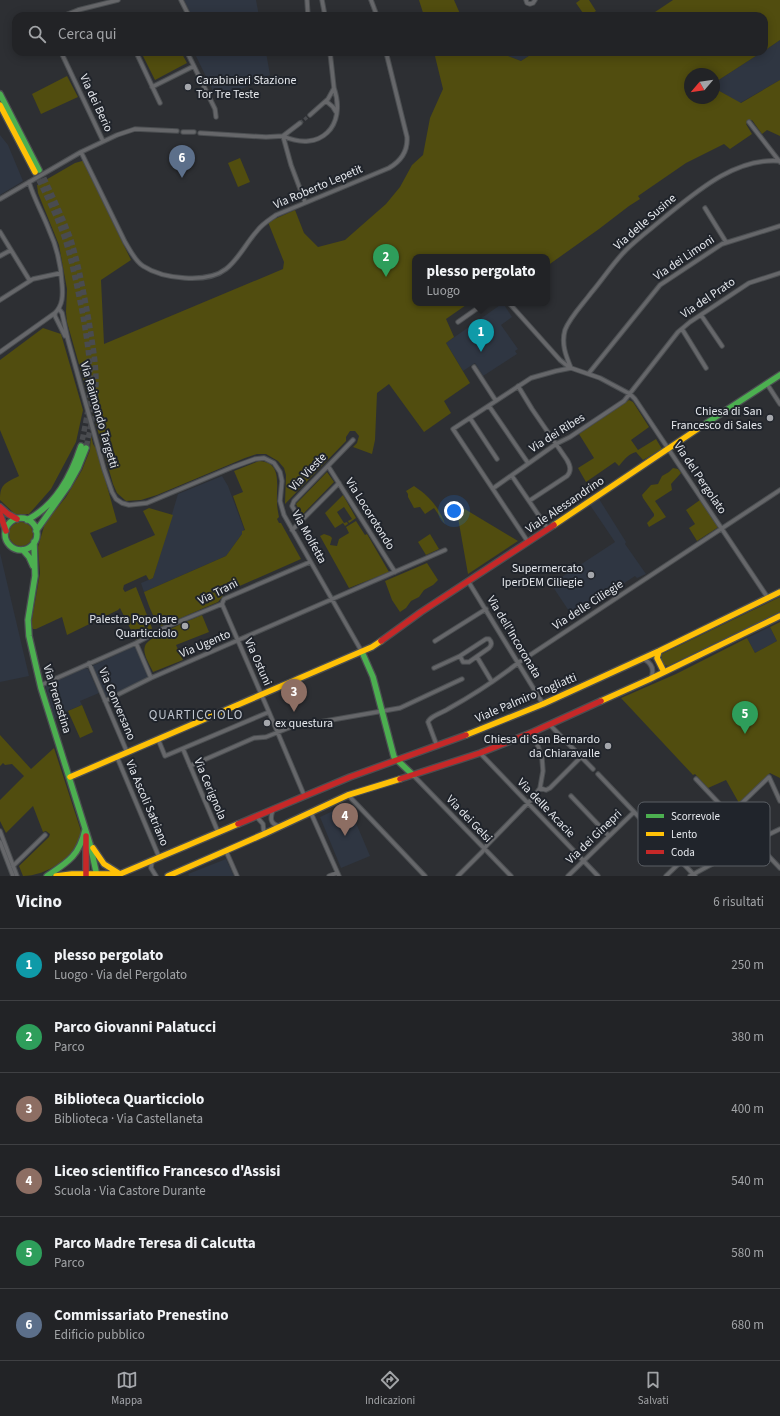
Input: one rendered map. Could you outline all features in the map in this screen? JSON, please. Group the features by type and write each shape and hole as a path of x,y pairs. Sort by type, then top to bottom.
{"main road":[{"path":"0,94 37,171 0,105"},
{"name":"Viale Alessandrino","path":"70,776 374,646 413,617 780,375"},
{"path":"0,514 6,531 6,538 10,545 16,549 23,550 28,548 34,542 36,531 43,520 69,486 78,469 84,447 57,493 42,512 27,520"},
{"path":"0,507 17,519 27,520 32,523 36,531"},
{"path":"6,531 10,522 17,519"},
{"name":"Via Prenestina","path":"34,542 35,573 29,609 28,628 40,685 86,828 97,875"},
{"path":"23,550 29,557 35,573"},
{"name":"Viale Palmiro Togliatti","path":"56,876 118,875 304,796 397,759 493,725 543,704 643,659 780,592"},
{"path":"168,876 281,827 348,795 535,735 780,616"},
{"path":"659,651 657,658 664,672"},
{"name":"Via Molfetta","path":"362,652 370,670 392,754 413,775"},
{"path":"47,876 65,864 77,853 81,847 86,828"},
{"name":"Via Prenestina","path":"86,828 86,875"},
{"path":"90,844 104,864 118,875"}],"street":[{"path":"73,12 118,0"},
{"path":"181,0 187,12"},
{"path":"306,0 308,12"},
{"path":"322,0 324,12"},
{"path":"372,0 376,12"},
{"path":"526,0 530,4 535,0"},
{"name":"Via dei Berio","path":"63,56 103,141"},
{"path":"138,56 160,103"},
{"path":"189,56 215,109 216,117"},
{"path":"200,133 266,137 283,136 304,142 315,140 327,133 332,127 337,113 337,96 334,88 330,56"},
{"name":"Via Roberto Lepetit","path":"81,152 132,254 142,265 165,276 196,278 210,277 221,273 235,261 262,225 276,215 389,168 403,155 406,146 406,132 387,56"},
{"path":"152,87 194,66"},
{"path":"310,115 326,101 334,88"},
{"path":"326,101 334,107 337,113"},
{"path":"749,122 780,162"},
{"path":"283,136 300,123"},
{"path":"0,199 81,152 118,135 135,130 177,131"},
{"path":"183,132 194,132"},
{"path":"283,136 291,165 305,202"},
{"name":"Via delle Susine","path":"571,368 564,348 566,328 582,304 628,248 685,201 711,183 739,168 767,161 780,162"},
{"path":"0,352 55,313 59,309 63,294 61,273 54,243 29,182"},
{"path":"705,208 726,242"},
{"name":"Via dei Limoni","path":"589,373 658,287 726,242 780,226"},
{"path":"0,232 30,281"},
{"path":"0,256 11,250"},
{"path":"0,300 33,279 61,273"},
{"name":"Via del Prato","path":"630,394 682,329 701,314 749,283 780,273"},
{"path":"458,322 481,306"},
{"path":"512,306 560,360 571,368"},
{"name":"Via Raimondo Targetti","path":"59,309 62,313 63,322 112,494"},
{"name":"Via Raimondo Targetti","path":"55,313 59,325 68,340"},
{"path":"701,314 722,346"},
{"path":"59,325 63,322"},
{"path":"682,329 706,368"},
{"path":"474,367 496,401"},
{"name":"Via del Pergolato","path":"528,542 453,429 518,386 536,376 571,368 589,373 630,394 640,406 768,598"},
{"path":"767,384 780,404"},
{"path":"518,386 568,461 570,468 570,472 529,501"},
{"name":"Via dei Ribes","path":"494,487 512,476 556,444 612,410 624,401 630,394"},
{"path":"488,406 528,463"},
{"path":"470,418 497,459"},
{"name":"Via Vieste","path":"301,521 293,508 293,503 353,440"},
{"name":"Via Molfetta","path":"112,494 117,500 125,504 144,504 234,466 255,459 266,459 274,463 281,474 280,505 283,513 362,652"},
{"name":"Via Locorotondo","path":"328,466 395,572"},
{"path":"512,476 548,529"},
{"path":"292,530 338,483"},
{"name":"Via delle Ciliegie","path":"437,746 428,722 429,719 492,682 518,662 780,490"},
{"name":"Via Ugento","path":"105,701 151,678 446,550"},
{"name":"Via Trani","path":"40,685 136,643 168,626 222,604 224,599 310,562"},
{"name":"Via dell'Incoronata","path":"468,581 543,704"},
{"name":"Via Ostuni","path":"222,604 262,694 304,796"},
{"path":"435,641 486,610"},
{"path":"434,668 460,656 483,640 489,639 491,642 491,646 477,657 466,663 463,662 460,656"},
{"path":"136,643 151,678"},
{"path":"477,657 492,682"},
{"path":"643,659 649,662 653,669 650,679"},
{"name":"Via Conversano","path":"89,663 127,752"},
{"path":"190,766 254,738 266,737 291,727 403,707 462,680"},
{"path":"183,749 269,712"},
{"path":"552,727 593,769"},
{"path":"458,876 528,803 540,788 543,762 541,751 535,735"},
{"name":"Via Cerignola","path":"158,739 165,756 183,749 218,832"},
{"name":"Via delle Acacie","path":"480,753 598,876"},
{"name":"Via Ascoli Satriano","path":"117,757 159,857"},
{"path":"540,788 546,790 550,788 581,757"},
{"path":"598,774 638,816"},
{"name":"Via dei Gelsi","path":"413,775 511,876"},
{"path":"743,802 769,777 780,801"},
{"path":"696,779 718,802"},
{"path":"348,795 425,876"},
{"path":"571,796 609,836"},
{"path":"274,809 271,816 271,821 275,825 281,827"},
{"name":"Via dei Ginepri","path":"568,876 634,812"},
{"path":"311,813 338,874 329,876"},
{"path":"256,816 263,824 264,834"},
{"path":"770,834 780,830"},
{"path":"0,832 17,876"},
{"path":"13,866 45,835"},
{"path":"0,842 13,876"},
{"path":"226,851 237,876"},
{"path":"770,858 780,868"},
{"path":"152,860 151,868 156,876"},
{"path":"666,876 677,866"},
{"path":"685,866 693,875 709,866"}],"shaded area":[{"path":"184,0 256,0 258,12 190,12"},
{"path":"419,0 454,0 459,12 423,12"},
{"path":"580,0 589,0 596,11 582,12 576,3"},
{"path":"673,0 780,0 780,40 768,48 768,12 655,12"},
{"path":"780,40 780,80 740,103 720,91 720,79 756,56 768,56 768,48"},
{"path":"143,56 183,56 187,63 155,80"},
{"path":"196,56 267,56 270,75 223,98 219,98 214,93"},
{"path":"435,56 508,56 521,61 529,56 756,56 720,79 720,68 684,68 684,104 720,104 720,91 741,103 780,80 780,136 767,130 762,134 752,120 746,124 752,134 730,149 724,144 686,163 638,196 640,199 550,264 550,254 412,254 412,306 465,306 446,319 454,337 446,343 470,383 444,401 451,413 424,432 389,384 377,393 375,440 372,454 353,447 357,443 359,436 355,431 350,431 346,437 346,441 285,504 286,475 284,468 278,461 266,454 257,454 245,458 157,495 141,500 126,501 117,493 113,484 67,322 67,289 59,245 38,193 37,185 75,163 83,161 131,260 101,280 104,344 283,269 284,262 268,222 295,210 304,233 318,247 345,240 386,204 400,187 412,165 423,155 430,118 443,89"},
{"path":"507,56 529,56 521,61"},
{"path":"67,76 78,97 41,114 32,94"},
{"path":"0,135 8,145 23,181 0,195"},
{"path":"240,158 250,182 238,187 228,163"},
{"path":"499,306 505,306 512,317 501,325 518,349 515,351 517,354 483,376 475,363 463,371 446,343"},
{"path":"43,328 61,334 83,410 76,442 51,489 29,514 15,514 0,500 1,490 5,484 19,476 0,430 0,360"},
{"path":"629,400 633,402 649,427 631,440 638,450 656,439 662,449 643,460 636,452 633,453 619,466 615,462 586,482 578,468 594,458 579,434"},
{"path":"91,435 93,444 97,450 117,522 90,533 102,558 155,535 143,511 149,508 173,515 153,578 149,580 146,575 124,585 123,589 125,592 136,587 152,628 151,632 138,640 136,640 120,608 67,635 62,617 36,629 33,629 31,625 40,573 38,547 45,523 66,497 82,470 90,450"},
{"path":"259,461 267,462 275,470 277,476 277,504 279,517 277,519 279,523 281,523 301,559 226,592 218,602 162,626 156,621 144,592 226,556 242,534 242,531 245,530 233,496 243,492 234,471"},
{"path":"673,468 678,469 681,473 671,484 672,490 655,501 666,517 649,527 647,523 654,516 654,514 642,495 651,485 658,484 662,476"},
{"path":"327,472 334,482 302,515 296,504"},
{"path":"222,476 228,486 244,529 242,534 226,556 144,592 141,583 153,578 178,494"},
{"path":"414,486 433,502 440,512 445,524 434,508 425,514 420,507 414,508 406,491"},
{"path":"343,495 356,518 349,523 348,521 352,519 344,507 337,512 344,523 347,522 348,524 345,526 343,523 335,528 325,513"},
{"path":"599,499 626,542 625,544 646,574 637,578 635,576 573,617 551,584 615,542 590,505"},
{"path":"700,500 718,527 697,541 689,528 695,524 686,510"},
{"path":"458,505 518,541 468,574 457,512"},
{"path":"356,521 365,535 367,534 389,572 349,588 320,536 324,534 330,536 332,538 330,545 337,546 339,539 349,533 346,527"},
{"path":"21,522 30,525 33,534 30,543 21,546 12,543 9,534 12,525"},
{"path":"430,534 439,549 426,555 418,542"},
{"path":"0,553 29,676 0,682"},
{"path":"427,563 438,580 424,590 419,597 411,601 406,608 400,612 392,600 385,581"},
{"path":"780,597 780,612 668,666 661,662 662,654"},
{"path":"202,615 209,632 176,645 183,660 153,672 144,649 148,642 162,633"},
{"path":"780,622 780,778 770,773 738,802 726,780 708,788 695,774 693,775 621,698 676,674 747,638 755,653 777,641 770,627"},
{"path":"770,627 777,641 755,653 747,638"},
{"path":"135,646 149,678 106,697 92,666"},
{"path":"86,668 88,669 99,693 80,701 82,705 58,715 55,720 45,685"},
{"path":"82,705 93,732 80,738 68,711"},
{"path":"0,735 31,769 54,748 81,831 75,849 68,857 51,869 41,873 23,876 19,866 49,837 50,834 46,831 43,832 33,806 6,833 0,821 0,800 24,776 12,764 5,765 3,763 0,766"},
{"path":"348,804 370,856 341,868 320,817"},
{"path":"226,859 234,876 189,876 188,874"}],"tunnel":[{"path":"300,123 310,115"},
{"path":"40,170 71,240 79,270 89,321 95,358 96,390 86,448"},
{"path":"35,172 63,233 73,269 83,316 90,380 88,410 81,446"}],"traffic: fast":[{"path":"0,94 39,170"},
{"path":"702,426 780,375"},
{"path":"27,520 46,506 61,489 67,479 81,446"},
{"path":"36,531 68,486 78,468 86,448"},
{"path":"21,518 30,521 34,525 37,534 34,543 30,547 21,550 12,547 8,543 5,534 8,525 12,521 21,518"},
{"path":"34,542 35,576 28,620 29,636 41,688 90,844 97,876"},
{"path":"23,550 29,557 33,566"},
{"path":"362,652 373,677 394,757 413,775"},
{"path":"47,876 72,858 83,839 85,830"}],"traffic: slow":[{"path":"0,105 35,172"},
{"path":"554,525 702,426"},
{"path":"466,735 543,704 659,651 780,592"},
{"path":"601,701 780,616"},
{"path":"70,777 372,647 381,641"},
{"path":"659,651 657,658 664,672"},
{"path":"168,876 348,795 400,779"},
{"path":"56,876 72,874 120,874 238,824"},
{"path":"93,848 104,864 120,874"}],"traffic: jam":[{"path":"0,507 17,519"},
{"path":"0,514 6,531"},
{"path":"381,641 421,612 554,525"},
{"path":"400,779 480,753 533,732 601,701"},
{"path":"238,824 350,777 466,735"},
{"path":"86,836 86,876"}],"place":[{"name":"Carabinieri Stazione Tor Tre Teste","path":"188,87"},
{"name":"Commissariato Prenestino","path":"182,178"},
{"name":"Parco Giovanni Palatucci","path":"386,277"},
{"name":"plesso pergolato","path":"481,352"},
{"name":"Chiesa di San Francesco di Sales","path":"770,418"},
{"name":"Supermercato IperDEM Ciliegie","path":"591,575"},
{"name":"Palestra Popolare Quarticciolo","path":"185,626"},
{"name":"Biblioteca Quarticciolo","path":"294,712"},
{"name":"ex questura","path":"267,723"},
{"name":"Parco Madre Teresa di Calcutta","path":"745,734"},
{"name":"Chiesa di San Bernardo da Chiaravalle","path":"608,746"},
{"name":"Liceo scientifico Francesco d'Assisi","path":"345,836"}],"district":[{"name":"QUARTICCIOLO","path":"196,715"}]}
